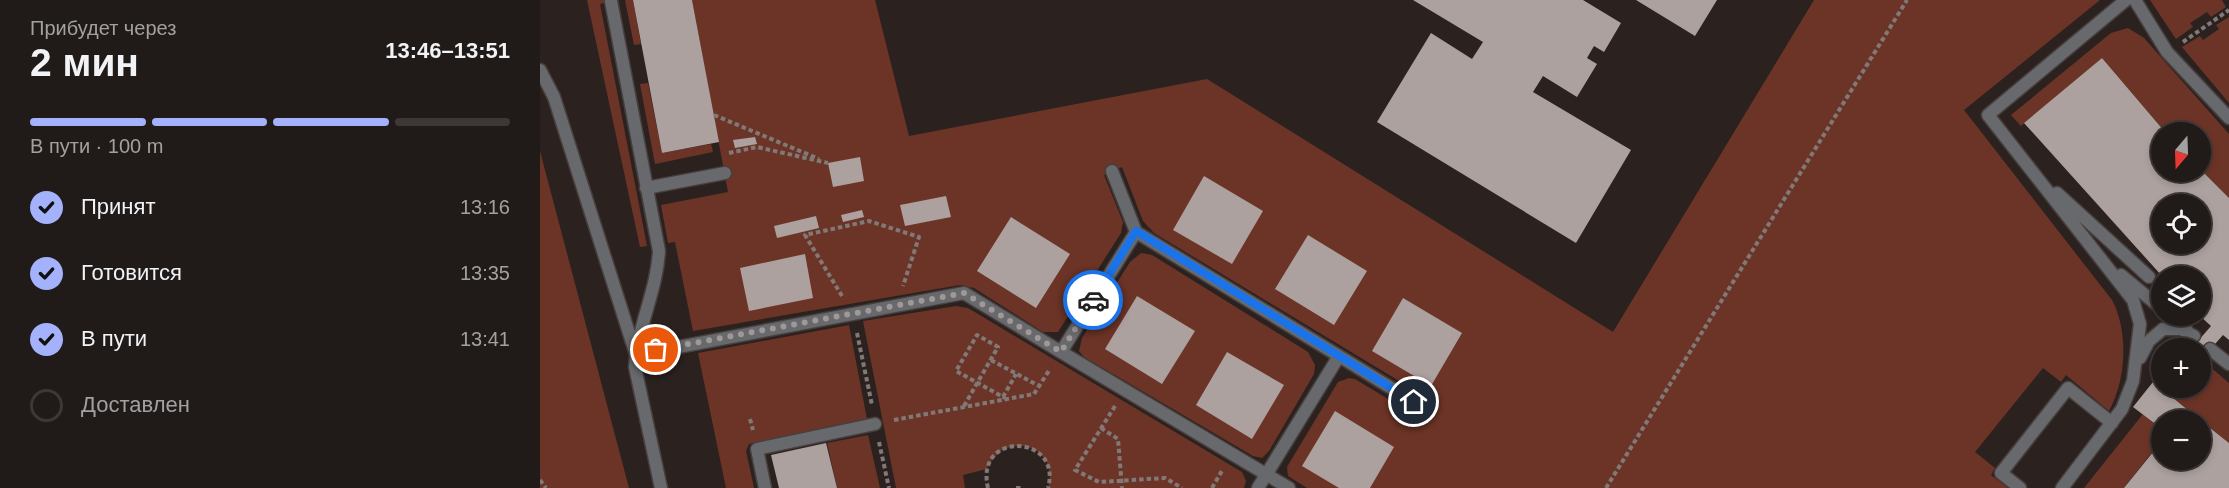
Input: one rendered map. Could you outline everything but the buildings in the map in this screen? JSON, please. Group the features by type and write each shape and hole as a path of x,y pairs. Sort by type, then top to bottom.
{"street":[{"path":"2126,0 1988,115 2105,262 2139,313 2140,324 2133,381"},
{"path":"2134,0 2167,52 2229,118"},
{"path":"611,1 658,251 658,267 641,323 635,367 661,488"},
{"path":"540,70 554,97 636,355"},
{"path":"2028,166 2149,277"},
{"path":"1112,171 1136,231 1414,402"},
{"path":"646,188 725,173"},
{"path":"1061,352 1136,231"},
{"path":"2105,262 2151,300"},
{"path":"636,355 853,312 964,293 1124,392 1289,488"},
{"path":"2062,488 2112,423 2129,396 2142,351 2155,334 2163,329 2172,328 2196,338 2182,326"},
{"path":"2211,350 2229,364"},
{"path":"1258,488 1339,356"},
{"path":"2020,488 2001,473 2068,388 2112,423"},
{"path":"765,488 757,449 875,424"}],"path":[{"path":"1606,488 1907,0"},
{"path":"2167,52 2229,10"},
{"path":"714,116 828,162 758,147 721,155"},
{"path":"889,488 853,312 805,235 869,221 919,237 897,304"},
{"path":"964,406 977,382 998,347 977,335 956,371 977,382 1004,398"},
{"path":"875,424 1034,394 1061,352"},
{"path":"991,360 1039,386"},
{"path":"1004,398 1017,374"},
{"path":"1124,392 1076,470 1099,483 1165,478 1182,488"},
{"path":"1101,428 1118,439 1122,488"},
{"path":"988,488 987,470 991,459 1009,446 1020,445 1030,447 1046,462 1050,472 1048,488"},
{"path":"540,480 546,488"},
{"path":"1016,488 1022,488"}],"shaded area":[{"path":"587,0 616,0 600,4 647,246 640,247"},
{"path":"625,0 633,0 641,44 634,45"},
{"path":"692,0 875,0 909,136 1207,79 1613,332 1814,0 2100,0 1964,110 2112,300 2121,326 2123,341 2119,385 2109,411 2066,375 2061,382 2043,368 1975,452 1995,468 1991,475 2008,488 1307,488 1288,476 1287,467 1338,382 1349,378 1355,379 1408,411 1419,393 1154,233 1143,221 1122,167 1104,175 1123,222 1121,233 1058,332 1043,332 974,288 960,285 693,331 675,242 668,243 661,205 728,192"},
{"path":"2150,0 2222,0 2226,7 2211,17 2207,12 2190,23 2193,27 2176,39"},
{"path":"2229,17 2229,103 2182,47 2200,36 2203,40 2219,29 2216,25"},
{"path":"2128,28 2144,38 2229,134 2229,198 2211,180 2211,122 2156,122 2102,58 2021,126 2011,115 2111,33"},
{"path":"648,83 662,153 711,144 713,152 655,164 640,84"},
{"path":"540,151 541,155 629,488 540,488"},
{"path":"1141,253 1152,255 1308,352 1315,365 1314,374 1269,451 1262,458 1253,456 1084,357 1079,351 1082,338 1130,262"},
{"path":"956,306 968,308 1242,472 1246,481 1244,488 1048,488 1050,473 1046,462 1039,453 1029,447 1017,446 1006,449 995,456 987,469 963,475 965,488 896,488 863,321"},
{"path":"849,325 867,419 749,444 746,451 754,488 726,488 698,353"},
{"path":"2211,368 2229,383 2229,443 2211,428 2211,410 2188,410 2173,398 2211,398"},
{"path":"2143,414 2151,421 2151,454 2124,488 2084,488"},
{"path":"868,435 880,488 837,488 827,443"}],"way so far":[{"path":"656,350 808,320 964,293 1061,352 1093,300"}],"route":[{"path":"1093,300 1136,231 1414,402"}]}
